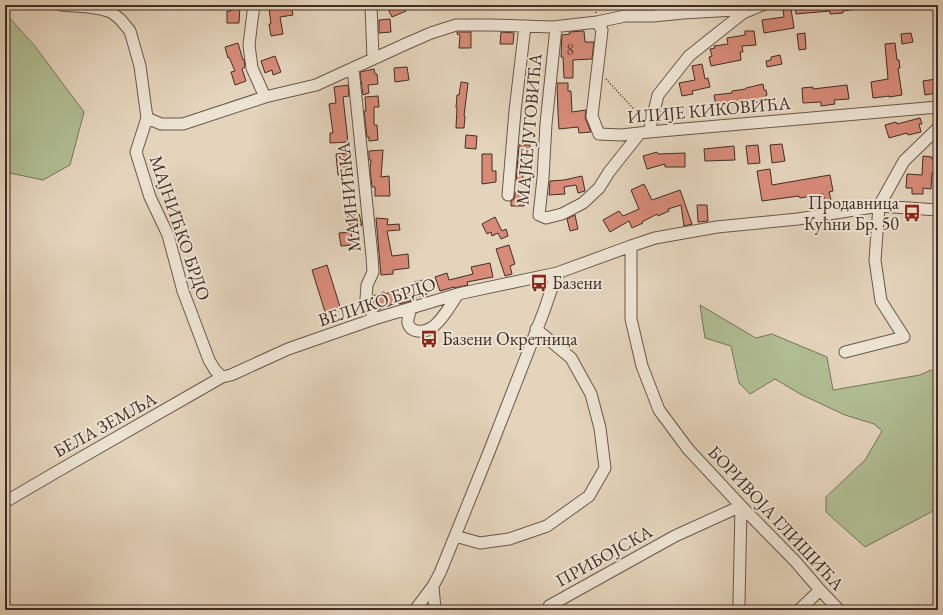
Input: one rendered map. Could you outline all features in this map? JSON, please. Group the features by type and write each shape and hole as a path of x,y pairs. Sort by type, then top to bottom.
{"street":[{"name":"МАЈНИЋКО БРДО","path":"61,5 89,7 112,12 130,30 140,66 147,118 136,152 150,197 168,234 183,291 204,343 209,360 219,374"},
{"path":"254,5 249,45 252,68 265,97"},
{"path":"371,5 373,58"},
{"path":"147,118 161,124 183,124 265,97 316,85 431,33 456,25 556,26 598,22 625,16 653,16 757,7"},
{"path":"647,130 658,95 689,56 743,13 757,7"},
{"name":"ИЛИЈЕ КИКОВИЋА","path":"598,22 602,30 592,116 599,134 621,135 647,130 938,107"},
{"path":"508,195 514,112 525,26"},
{"name":"МАЈКЕ ЈУГОВИЋА","path":"556,26 539,215 546,218 562,214 583,203 599,188 609,172 647,130"},
{"name":"МАИНИЋКА","path":"352,68 373,272 367,285 366,299 374,319"},
{"path":"845,352 904,337 881,301 875,260 879,206 904,161 938,128"},
{"name":"ВЕЛИКО БРДО","path":"219,374 231,375 288,348 374,319 458,294 557,274 630,246 656,238 717,227 798,219 879,206 938,210"},
{"name":"БОРИВОЈА ГЛИШИЋА","path":"630,246 631,320 642,366 659,410 688,449 795,561 839,610"},
{"path":"415,610 434,586 456,536 557,274"},
{"path":"412,308 408,320 410,327 418,331 427,331 439,321 458,294"},
{"path":"456,536 480,543 509,540 547,526 589,496 606,468 600,428 591,394 571,358 536,329"},
{"name":"БЕЛА ЗЕМЉА","path":"5,502 219,374"},
{"path":"739,603 741,506"},
{"name":"ПРИБОЈСКА","path":"549,606 675,536 741,506"},
{"path":"434,586 435,610"},
{"path":"799,610 820,590"}],"path":[{"path":"598,70 638,113 647,130"}],"green space":[{"path":"5,13 34,45 84,112 70,165 43,180 5,172"},
{"path":"700,305 756,338 772,334 827,357 833,390 920,375 931,370 938,373 938,512 935,510 865,547 826,512 826,497 865,460 882,431 874,424 845,415 800,394 775,379 750,394 739,383 731,346 705,338"}],"building":[{"path":"229,5 240,5 239,23 227,23 227,11 231,11"},
{"path":"279,5 291,5 293,15 280,17 283,34 271,36 269,8 280,7"},
{"path":"391,5 403,5 406,11 392,17 387,7"},
{"path":"795,5 858,5 858,9 843,11 843,13 830,14 830,11 796,14"},
{"path":"791,9 794,28 764,33 762,20 784,17 783,10"},
{"path":"390,19 391,32 379,33 379,20"},
{"path":"584,31 585,42 594,42 592,59 573,60 573,78 564,78 563,57 561,57 562,35 570,34 569,32"},
{"path":"745,31 754,31 756,45 742,46 743,52 740,52 741,60 711,66 709,57 712,56 710,49 715,48 714,46 728,44 727,38 745,35"},
{"path":"457,32 471,32 471,48 459,48 460,35 457,34"},
{"path":"501,32 514,33 513,44 500,44"},
{"path":"805,33 806,49 799,50 797,34"},
{"path":"911,33 913,42 902,44 901,34"},
{"path":"238,43 243,60 244,59 245,67 242,69 246,81 235,85 231,72 235,71 229,57 228,58 225,47"},
{"path":"895,43 897,60 899,60 900,68 898,68 902,95 873,98 871,82 888,79 885,44"},
{"path":"780,55 782,64 767,67 766,61 771,60 771,57"},
{"path":"275,56 281,72 273,75 272,70 265,73 261,61"},
{"path":"702,64 705,79 708,78 710,87 692,91 693,94 682,96 679,83 695,80 692,66"},
{"path":"407,67 409,80 395,82 394,68"},
{"path":"374,69 375,74 377,74 378,84 368,85 369,93 363,95 360,72"},
{"path":"936,79 937,93 925,95 923,81"},
{"path":"461,82 468,83 464,128 456,128 457,95 459,95"},
{"path":"557,83 568,83 568,91 571,91 572,112 586,110 585,118 591,132 579,133 578,127 559,129"},
{"path":"763,84 767,95 765,96 765,101 716,106 714,95 732,93 732,91"},
{"path":"348,85 349,96 343,97 348,142 330,143 330,133 333,133 329,104 336,103 334,87"},
{"path":"847,85 849,99 834,100 835,104 821,106 821,102 803,103 802,88 813,87 813,89"},
{"path":"378,96 379,107 374,107 374,125 377,125 378,140 369,141 369,137 367,137 364,111 366,111 365,97"},
{"path":"920,118 922,124 919,124 921,132 908,135 907,133 889,138 885,125 896,122 897,124"},
{"path":"466,135 477,136 476,149 465,148"},
{"path":"782,144 785,161 772,163 770,145"},
{"path":"519,145 530,145 530,153 525,153 525,157 522,157 523,180 516,181"},
{"path":"758,145 760,163 748,164 746,146"},
{"path":"734,146 735,160 705,161 704,149"},
{"path":"383,150 381,177 389,176 390,196 375,196 375,187 372,187 370,170 371,160 369,160 369,151"},
{"path":"657,152 658,154 685,153 685,167 665,167 665,164 647,169 643,156"},
{"path":"350,153 352,174 338,175 336,154"},
{"path":"482,154 492,154 492,171 496,171 496,182 482,184"},
{"path":"923,156 938,159 938,173 932,173 931,189 923,188 923,194 912,194 912,188 906,188 907,174 922,175"},
{"path":"770,169 772,185 830,175 833,191 829,192 831,200 825,201 823,194 800,198 799,196 762,201 757,171"},
{"path":"582,176 585,191 578,193 576,185 564,187 565,194 549,195 550,181"},
{"path":"644,184 652,200 680,190 692,224 684,226 681,205 668,209 669,211 658,216 657,214 632,228 629,221 610,232 603,220 619,211 623,216 639,209 631,190"},
{"path":"515,192 524,192 524,206 511,206 511,201 514,199"},
{"path":"697,205 707,205 708,221 698,222"},
{"path":"359,214 362,225 350,227 347,216"},
{"path":"575,215 578,229 570,231 567,219"},
{"path":"495,217 502,231 506,229 508,236 501,239 498,233 492,236 491,232 487,234 482,224"},
{"path":"376,218 388,219 387,225 399,224 400,230 387,231 392,256 408,254 409,268 393,270 393,274 381,275"},
{"path":"351,232 353,245 341,246 339,233"},
{"path":"509,245 515,264 510,266 512,274 505,276 496,249"},
{"path":"490,263 493,277 467,282 468,285 440,291 435,277 447,273 449,280 473,274 471,267"},
{"path":"327,265 341,310 326,315 312,270"},
{"path":"423,280 427,294 410,299 411,301 399,304 398,302 378,310 373,296 384,292 385,294 414,284 414,282"}],"place":[{"name":"Продавница Кућни Бр. 50","path":"912,213"},
{"name":"Базени","path":"539,283"},
{"name":"Базени Окретница","path":"429,339"}]}
